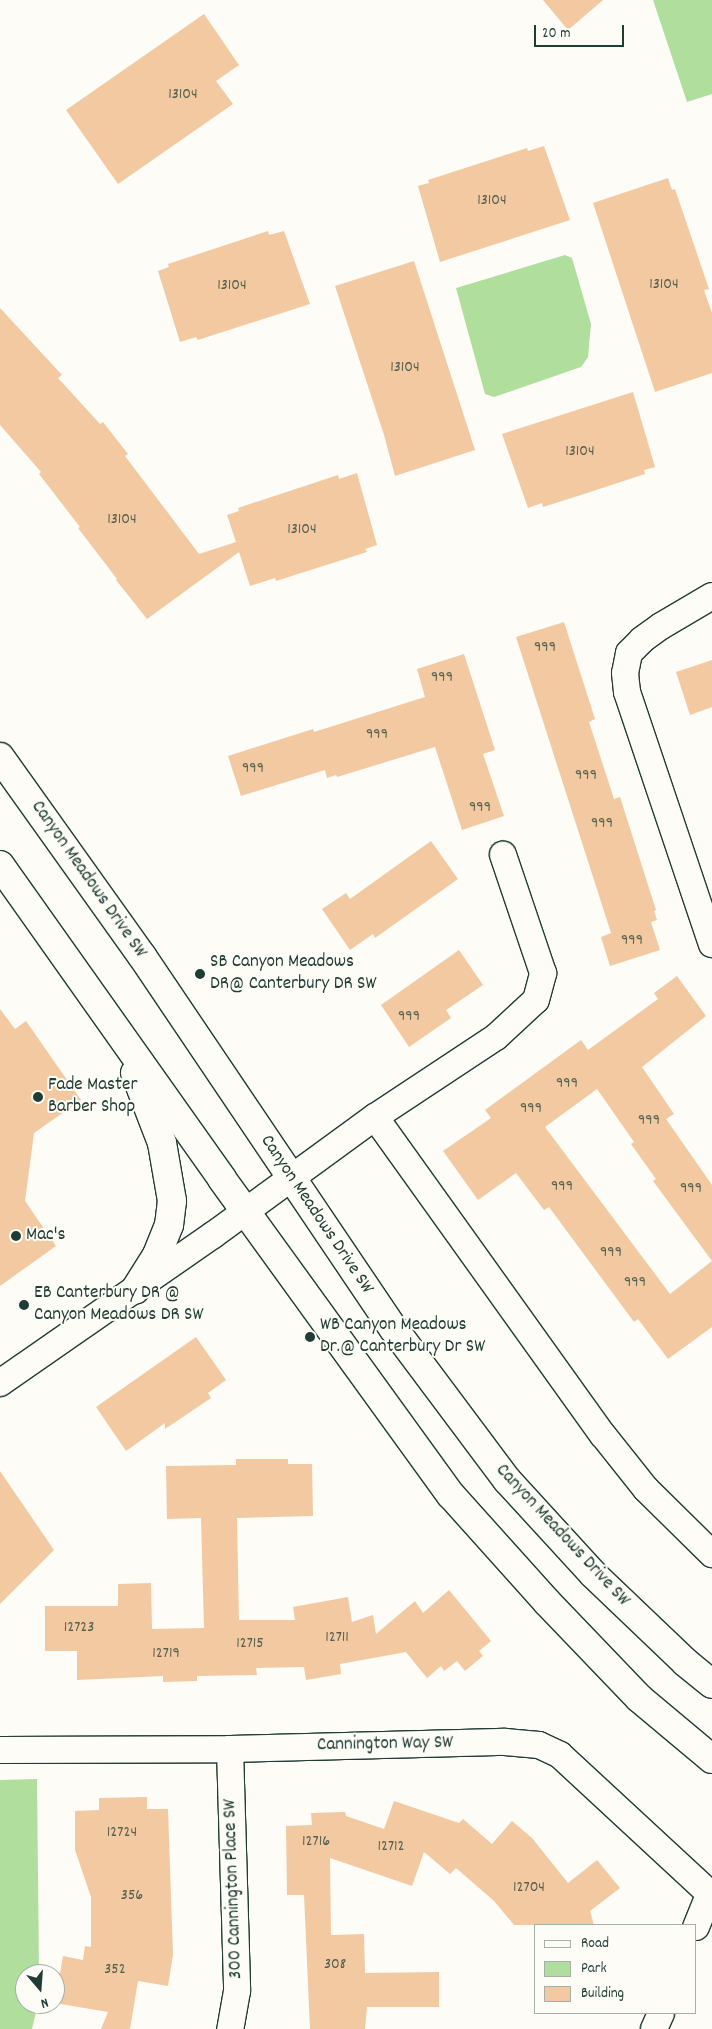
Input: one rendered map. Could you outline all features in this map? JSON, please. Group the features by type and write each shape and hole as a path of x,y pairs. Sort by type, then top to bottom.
{"main road":[{"name":"Canyon Meadows Drive SW","path":"0,757 136,948 394,1330 507,1480 592,1574 685,1662 712,1684"},
{"path":"0,865 451,1495 546,1602 639,1698 712,1759"},
{"path":"120,1034 162,1143 172,1201 169,1225 157,1255 135,1290"}],"street":[{"path":"712,596 661,626 642,640 629,654 625,673 627,692 712,944"},
{"path":"0,1383 135,1290 375,1117 496,1037 536,1000 543,973 503,855"},
{"path":"375,1117 603,1435 646,1489 712,1554"},
{"name":"Cannington Way SW","path":"0,1750 230,1749 505,1742 546,1747 560,1755 711,1895"},
{"name":"300 Cannington Place SW","path":"230,1749 237,1992 230,2029"},
{"path":"697,1925 711,1895"},
{"path":"654,2029 661,2014"}],"green space":[{"path":"653,0 712,0 712,94 687,102"},
{"path":"565,255 572,258 591,324 588,357 581,367 494,397 485,394 456,288"},
{"path":"37,1779 39,1964 15,1964 15,2014 36,2014 32,2029 0,2029 0,1780"}],"building":[{"path":"543,0 603,0 568,30"},
{"path":"204,14 239,65 216,81 233,104 118,184 66,110"},
{"path":"544,146 570,220 440,262 418,186 429,183 428,180 527,148 528,151"},
{"path":"668,178 672,190 675,189 709,289 704,290 712,313 712,373 655,392 593,203"},
{"path":"268,231 269,235 284,231 310,304 198,340 196,337 180,342 158,271 169,267 168,264"},
{"path":"414,261 475,450 395,476 384,435 335,286"},
{"path":"0,308 62,375 58,378 100,424 103,422 128,454 125,456 199,554 236,542 227,515 239,511 238,508 338,475 339,479 357,473 377,545 365,549 367,552 276,581 275,578 250,586 239,552 147,619 116,580 78,528 80,527 39,474 41,472 0,425"},
{"path":"633,392 655,467 644,470 645,474 581,495 543,507 542,503 528,508 502,434"},
{"path":"564,622 595,719 589,722 614,799 620,797 656,910 654,911 657,920 651,922 660,950 610,966 601,937 611,933 516,637"},
{"path":"464,654 495,750 483,754 504,816 462,830 435,747 337,777 336,775 327,778 325,770 241,796 228,756 313,729 314,732 425,697 417,669"},
{"path":"712,660 712,707 690,715 676,672"},
{"path":"431,841 458,879 375,938 373,934 350,950 322,909 346,893 350,899"},
{"path":"459,950 483,985 446,1010 451,1018 409,1047 381,1005"},
{"path":"677,976 706,1016 642,1067 674,1114 666,1119 712,1185 712,1261 712,1327 668,1359 638,1319 634,1322 549,1207 544,1210 516,1173 478,1200 443,1151 491,1118 485,1110 581,1040 588,1050 658,999 654,993","holes":["597,1089 634,1142 631,1144 656,1179 653,1181 712,1261 670,1294 545,1127"]},
{"path":"0,1009 15,1029 26,1021 81,1100 34,1133 25,1201 56,1246 0,1286"},
{"path":"196,1337 226,1380 208,1393 211,1398 165,1429 165,1423 126,1451 96,1407"},
{"path":"236,1459 288,1459 288,1464 312,1464 313,1516 237,1518 239,1620 295,1620 293,1607 348,1597 352,1622 373,1615 376,1634 415,1601 423,1613 449,1590 491,1641 479,1651 483,1656 465,1671 457,1661 444,1671 441,1666 427,1678 406,1652 340,1664 341,1674 306,1680 304,1667 256,1668 257,1675 197,1676 197,1681 163,1682 163,1676 77,1680 77,1651 45,1651 45,1606 118,1606 118,1584 151,1583 152,1629 204,1628 201,1518 167,1519 166,1466 236,1465"},
{"path":"0,1471 54,1550 0,1604"},
{"path":"147,1797 147,1809 168,1809 173,1955 168,1986 138,1981 130,2029 101,2029 108,2012 65,2005 65,1964 62,1964 63,1956 83,1960 85,1946 91,1947 91,1897 75,1850 75,1811 99,1810 99,1798"},
{"path":"394,1801 459,1823 463,1819 492,1844 512,1821 532,1838 568,1883 597,1860 620,1888 590,1911 594,1924 514,1925 494,1901 456,1868 450,1874 424,1852 412,1886 330,1858 331,1935 364,1934 365,1973 439,1972 439,2007 367,2007 365,2029 310,2029 304,1895 287,1895 286,1826 312,1825 311,1813 345,1812 346,1816 384,1829"}],"place":[{"name":"SB Canyon Meadows DR@ Canterbury DR SW","path":"200,974"},
{"name":"Fade Master Barber Shop","path":"38,1097"},
{"name":"Mac's","path":"16,1236"},
{"name":"EB Canterbury DR @ Canyon Meadows DR SW","path":"24,1305"},
{"name":"WB Canyon Meadows Dr.@ Canterbury Dr SW","path":"310,1337"}]}
